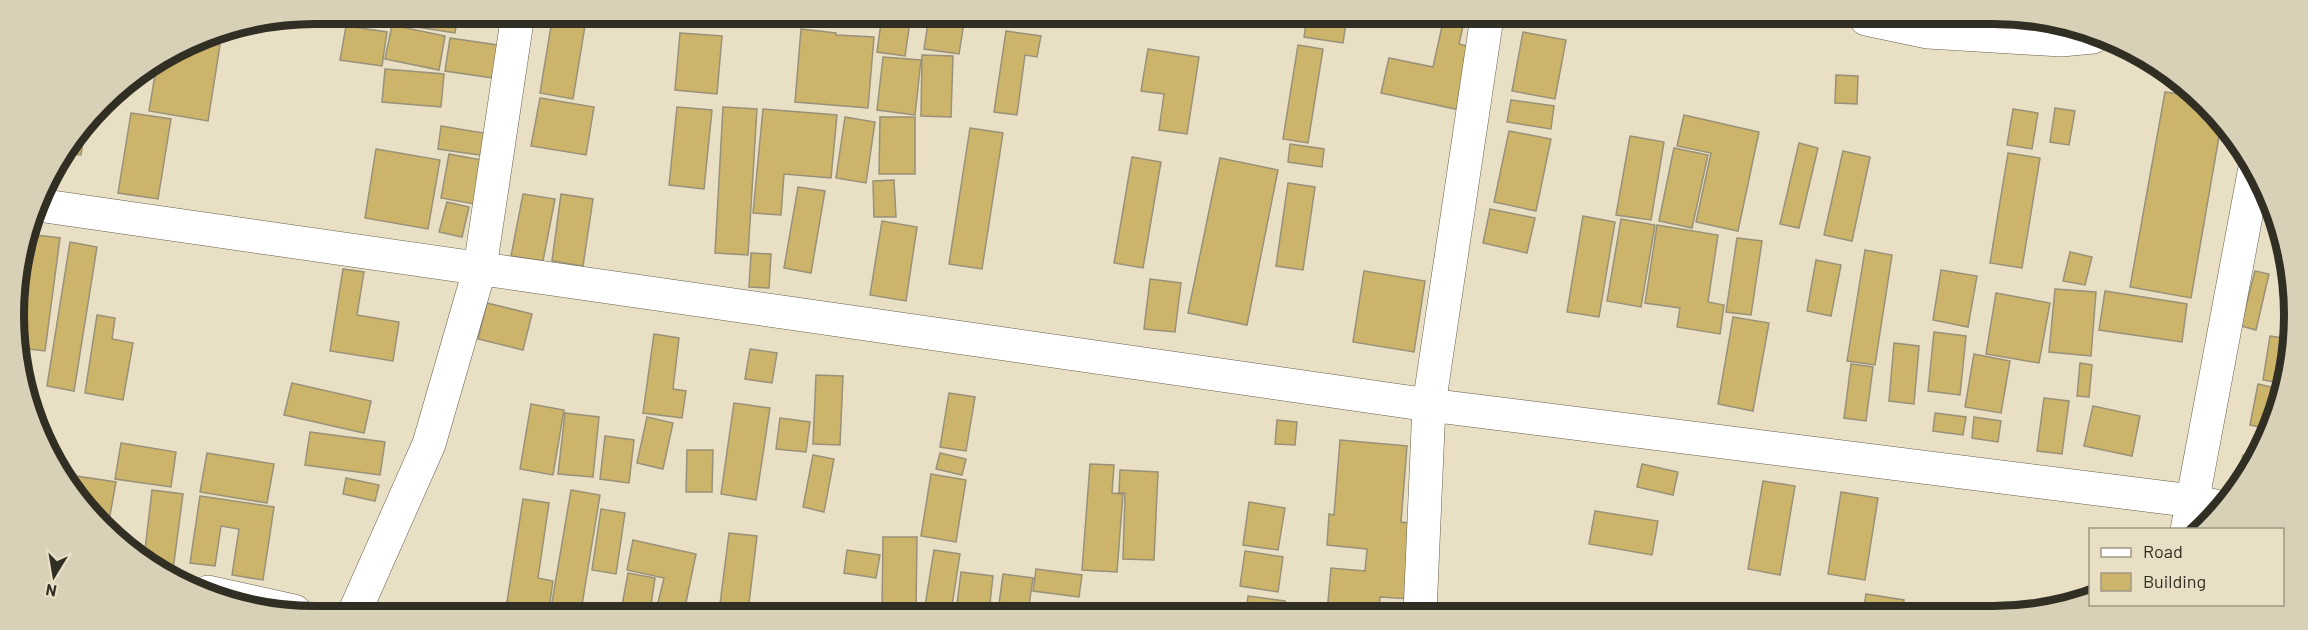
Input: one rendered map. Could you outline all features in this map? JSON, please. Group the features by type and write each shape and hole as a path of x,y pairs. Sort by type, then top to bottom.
{"street":[{"path":"357,606 429,444 480,268 517,24"},
{"path":"1420,606 1429,405 1485,24"},
{"path":"1890,24 1928,32 2061,40 2083,38"},
{"path":"45,206 1429,405 2200,512 2252,183"}],"building":[{"path":"362,24 380,24 380,27"},
{"path":"397,24 456,24 455,33"},
{"path":"551,24 585,24 573,99 540,93"},
{"path":"881,24 910,24 905,56 877,52"},
{"path":"928,24 964,24 959,54 924,49"},
{"path":"1306,24 1346,24 1343,43 1304,37"},
{"path":"1443,24 1463,26 1459,44 1483,50 1469,112 1381,93 1389,58 1433,67"},
{"path":"392,25 445,36 439,70 385,59"},
{"path":"346,26 387,32 382,66 340,60"},
{"path":"801,29 836,33 836,35 874,37 868,108 795,102"},
{"path":"1006,31 1041,36 1037,57 1025,55 1017,115 994,112"},
{"path":"1523,32 1566,40 1555,99 1512,91"},
{"path":"680,33 722,36 717,94 675,90"},
{"path":"450,38 504,46 499,79 445,71"},
{"path":"210,44 220,45 208,121 149,111 156,71"},
{"path":"1298,45 1323,49 1308,143 1283,139"},
{"path":"1148,49 1199,57 1187,134 1159,130 1164,94 1141,91"},
{"path":"922,55 953,56 951,117 921,116"},
{"path":"883,57 921,60 915,115 877,110"},
{"path":"385,69 444,74 441,107 382,102"},
{"path":"1836,75 1858,76 1857,104 1835,103"},
{"path":"2165,92 2183,95 2220,133 2191,298 2130,287"},
{"path":"540,98 594,107 586,155 531,146"},
{"path":"1511,100 1554,106 1551,129 1507,122"},
{"path":"677,107 712,110 704,189 669,185"},
{"path":"723,107 757,109 748,255 715,253"},
{"path":"2055,108 2075,111 2069,145 2050,142"},
{"path":"763,109 837,115 831,178 784,174 781,215 753,213"},
{"path":"2013,109 2038,113 2032,149 2007,145"},
{"path":"131,113 171,119 158,199 118,193"},
{"path":"1684,115 1759,132 1738,231 1696,222 1711,153 1677,146"},
{"path":"845,117 875,122 866,183 836,178"},
{"path":"880,117 915,117 915,174 879,174"},
{"path":"441,126 490,134 486,156 438,149"},
{"path":"970,128 1003,133 982,269 949,264"},
{"path":"1509,131 1551,139 1536,211 1494,202"},
{"path":"1630,136 1664,142 1651,220 1616,215"},
{"path":"83,139 81,155 73,154"},
{"path":"1799,143 1818,148 1799,228 1780,224"},
{"path":"1290,144 1324,149 1322,167 1288,162"},
{"path":"1674,148 1708,155 1692,228 1659,221"},
{"path":"376,149 440,160 428,229 365,218"},
{"path":"1843,151 1870,157 1852,241 1824,235"},
{"path":"2008,153 2040,158 2022,268 1990,263"},
{"path":"449,154 482,160 474,204 441,198"},
{"path":"1132,157 1161,162 1143,268 1114,263"},
{"path":"1220,158 1278,170 1247,325 1188,313"},
{"path":"894,180 896,217 874,217 873,181"},
{"path":"1288,183 1315,187 1303,270 1276,266"},
{"path":"798,187 825,191 811,273 784,268"},
{"path":"523,194 555,199 543,261 511,256"},
{"path":"561,194 593,199 583,266 552,261"},
{"path":"447,202 469,207 462,237 439,232"},
{"path":"1490,209 1535,218 1527,253 1483,243"},
{"path":"1583,216 1615,222 1599,317 1567,312"},
{"path":"1621,219 1655,225 1641,307 1607,301"},
{"path":"882,221 917,227 906,301 870,295"},
{"path":"1657,225 1718,235 1708,302 1724,305 1720,334 1677,327 1680,308 1645,303"},
{"path":"36,235 60,238 45,351 26,349 24,315 26,277 31,255 34,255"},
{"path":"1737,238 1762,241 1751,315 1726,312"},
{"path":"70,242 97,247 74,391 47,386"},
{"path":"1865,250 1892,255 1875,365 1847,361"},
{"path":"2070,252 2092,257 2085,285 2063,281"},
{"path":"751,253 771,254 769,288 749,287"},
{"path":"1816,260 1841,265 1831,316 1807,311"},
{"path":"343,269 364,272 357,315 399,322 393,361 330,351"},
{"path":"1941,270 1977,276 1968,327 1933,320"},
{"path":"1364,271 1425,281 1414,352 1353,342"},
{"path":"2255,271 2269,274 2256,330 2241,326"},
{"path":"1150,279 1181,283 1175,332 1144,329"},
{"path":"2055,289 2096,292 2091,356 2049,352"},
{"path":"2105,291 2187,304 2182,342 2099,330"},
{"path":"1996,293 2050,303 2039,363 1986,354"},
{"path":"487,303 532,314 523,350 478,339"},
{"path":"97,315 115,318 112,339 133,343 123,400 85,393"},
{"path":"1733,317 1769,323 1753,411 1718,404"},
{"path":"1934,332 1966,336 1960,395 1928,391"},
{"path":"654,334 679,338 673,389 686,391 682,418 643,413"},
{"path":"2270,336 2283,338 2276,382 2263,380"},
{"path":"1894,343 1919,346 1914,404 1889,401"},
{"path":"750,349 777,353 772,383 745,379"},
{"path":"1974,354 2010,361 2001,413 1965,407"},
{"path":"2080,363 2092,365 2089,397 2077,396"},
{"path":"1851,364 1873,367 1866,421 1844,418"},
{"path":"816,375 843,376 840,445 813,444"},
{"path":"292,383 371,401 364,433 284,415"},
{"path":"2258,384 2274,388 2261,428 2250,425"},
{"path":"949,393 975,397 966,451 940,447"},
{"path":"2044,398 2069,401 2062,454 2037,451"},
{"path":"734,403 770,408 756,500 721,494"},
{"path":"531,404 564,410 553,475 520,469"},
{"path":"2093,406 2140,416 2132,456 2084,446"},
{"path":"565,413 599,417 593,477 558,474"},
{"path":"1935,413 1966,417 1963,435 1933,431"},
{"path":"647,417 673,423 663,469 637,463"},
{"path":"1974,417 2001,421 1998,442 1972,438"},
{"path":"780,418 810,422 806,452 776,449"},
{"path":"1277,420 1297,422 1295,445 1275,444"},
{"path":"310,432 385,442 380,475 305,465"},
{"path":"605,436 634,440 629,483 600,479"},
{"path":"1340,440 1407,446 1401,522 1418,524 1412,599 1380,597 1379,606 1328,606 1331,568 1365,571 1367,549 1327,545 1329,514 1334,515"},
{"path":"121,443 176,452 171,487 115,479"},
{"path":"687,450 713,450 712,492 686,492"},
{"path":"207,453 274,464 267,503 200,492"},
{"path":"940,453 966,459 962,475 936,469"},
{"path":"813,455 834,459 824,512 803,507"},
{"path":"2243,455 2247,456 2245,460 2240,468"},
{"path":"1090,464 1114,465 1112,493 1123,494 1117,572 1082,570"},
{"path":"1642,464 1678,472 1673,495 1637,487"},
{"path":"1120,470 1158,472 1154,560 1123,559 1125,493 1119,493"},
{"path":"931,474 966,480 956,542 921,536"},
{"path":"72,475 116,482 109,521"},
{"path":"346,478 379,485 375,501 343,494"},
{"path":"1763,481 1795,486 1780,575 1748,569"},
{"path":"152,490 183,494 173,569 145,551"},
{"path":"571,490 600,495 582,606 551,606"},
{"path":"1841,492 1878,498 1865,580 1828,574"},
{"path":"200,496 274,507 263,580 232,575 239,529 221,526 215,566 190,563"},
{"path":"523,499 549,503 538,578 553,581 549,606 507,602"},
{"path":"1249,502 1285,508 1278,550 1243,545"},
{"path":"601,509 625,513 616,574 592,570"},
{"path":"1595,511 1658,521 1652,555 1589,544"},
{"path":"729,533 757,536 749,606 720,606"},
{"path":"883,537 917,537 916,606 882,606"},
{"path":"633,540 696,554 685,606 657,606 664,578 627,570"},
{"path":"847,550 880,555 876,578 844,573"},
{"path":"934,550 960,554 952,606 925,606"},
{"path":"1245,551 1283,557 1278,592 1240,586"},
{"path":"1036,569 1082,575 1079,597 1033,591"},
{"path":"961,572 993,576 990,606 957,606"},
{"path":"628,573 655,578 651,606 622,606"},
{"path":"1003,574 1033,578 1029,606 999,606"},
{"path":"1866,594 1904,600 1903,606 1864,606"},
{"path":"1248,596 1285,601 1285,606 1247,606"}]}
